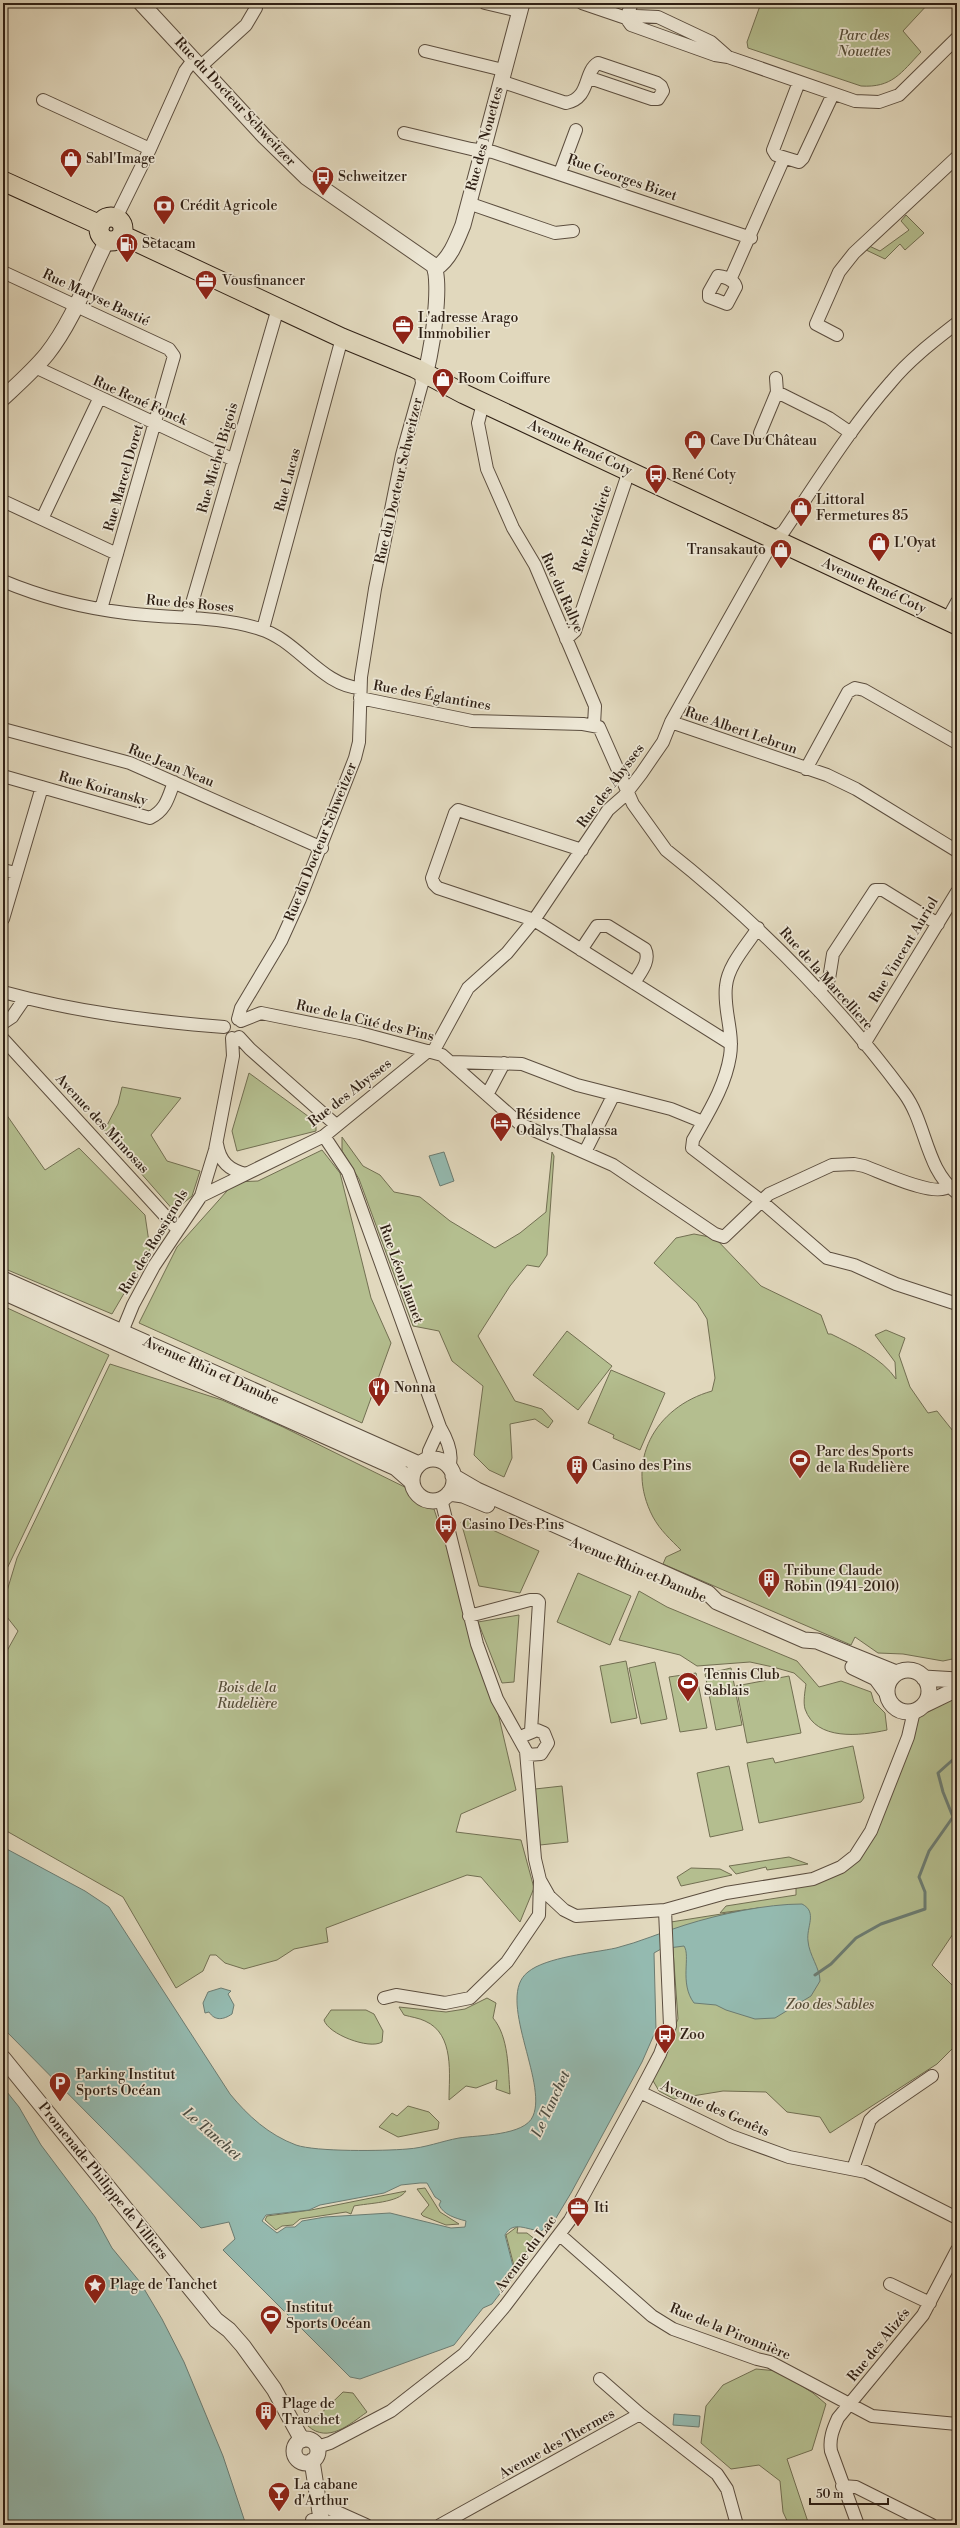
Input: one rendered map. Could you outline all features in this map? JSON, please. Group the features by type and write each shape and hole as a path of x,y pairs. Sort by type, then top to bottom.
{"main road":[{"name":"Avenue René Coty","path":"3,180 952,622"}],"street":[{"name":"Rue du Docteur Schweitzer","path":"141,3 265,137 306,177 420,254 436,268 438,284 425,376 402,455 384,540 360,693 359,742 355,758 322,848 281,941 241,1008 239,1020"},
{"path":"486,3 520,7"},
{"path":"582,3 626,18 636,16 658,16 711,42 728,57"},
{"path":"626,18 632,3"},
{"name":"Rue des Nouettes","path":"436,268 442,264 456,241 483,150 520,7"},
{"path":"3,398 35,367 56,340 75,305 150,149 185,71 246,25 256,8"},
{"path":"626,18 631,25 715,55 728,57 833,94 867,103 879,102 899,95 957,38"},
{"path":"425,51 501,76 566,103 578,97 590,78 593,66 598,63 657,83 661,86 663,91 658,99 652,99 590,78"},
{"path":"800,82 774,144 774,153 796,163 801,161 833,94"},
{"path":"43,100 150,149"},
{"path":"560,173 576,130"},
{"name":"Rue Georges Bizet","path":"404,133 483,150 560,173 751,238"},
{"path":"837,335 816,324 839,272 860,246 957,157"},
{"path":"730,280 751,238 784,158"},
{"path":"468,203 555,233 574,231"},
{"name":"Rue Maryse Bastié","path":"3,272 169,348 174,356"},
{"name":"Rue Michel Bigois","path":"188,617 278,308"},
{"name":"Rue des Abysses","path":"201,1196 324,1136 431,1051 468,988 507,953 534,920 608,810 627,791 662,742 671,722 774,539 784,530 851,433 891,382 919,353 957,323"},
{"name":"Rue Lucas","path":"263,629 342,338"},
{"name":"Rue Marcel Doret","path":"101,609 174,356"},
{"name":"Rue René Fonck","path":"35,367 234,460"},
{"path":"760,433 777,392 776,378"},
{"path":"777,392 829,418 851,433"},
{"path":"42,519 99,398"},
{"name":"Rue du Rallye","path":"483,403 478,424 488,469 514,528 535,565 595,706 594,725"},
{"name":"Rue Bénédicte","path":"566,639 575,631 629,471"},
{"path":"3,501 117,554"},
{"name":"Rue des Roses","path":"3,581 37,594 101,609 227,621 263,629 280,637 342,685 360,693"},
{"path":"952,622 957,602"},
{"name":"Rue Albert Lebrun","path":"671,722 806,769 848,692 855,688 864,690 957,743"},
{"name":"Rue des Églantines","path":"360,693 472,721 594,725"},
{"path":"594,725 602,730 627,791"},
{"name":"Rue Jean Neau","path":"3,729 130,764 322,848"},
{"path":"806,769 856,789 957,851"},
{"name":"Rue Koiransky","path":"3,776 150,818 160,813 165,808 174,782"},
{"path":"3,919 42,787"},
{"name":"Rue de la Marcelliere","path":"627,791 638,813 666,850 758,928 796,964 864,1044 908,1098 916,1112 929,1153 941,1177 953,1190"},
{"path":"582,850 462,810 455,813 432,878 434,884 438,888 534,920 731,1044"},
{"path":"3,870 16,873"},
{"path":"819,991 829,979 833,954 875,890 883,890 938,924"},
{"name":"Rue Vincent Auriol","path":"864,1044 957,892"},
{"path":"581,950 597,926 608,926 645,949 648,954 648,959 634,983"},
{"path":"758,928 728,978 726,996 731,1044 722,1083 693,1140 692,1148 760,1200 827,1258 854,1265 896,1284 957,1304"},
{"path":"3,992 83,1011 125,1018 224,1027"},
{"path":"3,1023 12,1017 25,998"},
{"name":"Rue de la Cité des Pins","path":"239,1020 261,1013 360,1033 431,1051 452,1062 520,1124 613,1165 715,1234 724,1237 760,1200 820,1170 844,1164 864,1166 931,1191 953,1190"},
{"path":"236,1037 244,1029 239,1020 229,1020 224,1027 225,1033 236,1037 336,1125"},
{"name":"Rue des Rossignols","path":"120,1337 154,1266 201,1196 216,1141 236,1037"},
{"name":"Avenue des Mimosas","path":"3,1039 178,1230"},
{"path":"452,1062 528,1065 557,1078 613,1096 671,1109 703,1122"},
{"path":"487,1095 504,1063"},
{"path":"585,1152 613,1096"},
{"name":"Rue Léon Jaunet","path":"324,1136 348,1172 440,1427 445,1436 452,1459 451,1472"},
{"path":"216,1141 219,1156 226,1166 236,1172 246,1174"},
{"name":"Avenue Rhin et Danube","path":"3,1279 120,1337 396,1468 412,1482"},
{"name":"Avenue Rhin et Danube","path":"3,1292 120,1337 424,1462"},
{"path":"424,1462 438,1460 451,1472 452,1488 445,1496 424,1498 415,1492 412,1482 415,1469 424,1462 440,1427"},
{"name":"Avenue Rhin et Danube","path":"451,1472 477,1490 708,1593 717,1602"},
{"path":"384,1998 396,1995 445,2003 470,1998 508,1962 539,1915 540,1880 535,1859 527,1755 522,1742 497,1699 470,1616 445,1496"},
{"name":"Avenue Rhin et Danube","path":"445,1496 473,1499 705,1601 717,1602 804,1640 815,1650 876,1678 887,1694"},
{"path":"470,1616 530,1600 537,1600 539,1602 531,1731 522,1742"},
{"name":"Avenue Rhin et Danube","path":"804,1640 818,1641 896,1673"},
{"path":"957,1680 924,1678 912,1670 896,1673 889,1681 887,1694 896,1708 902,1711 919,1708 957,1689"},
{"path":"540,1880 549,1896 559,1906 576,1916 665,1910 726,1893 812,1879 826,1875 850,1860 864,1844 871,1831 919,1708 929,1694 924,1678"},
{"path":"527,1755 541,1754 548,1743 544,1733 531,1731"},
{"path":"539,1915 559,1906"},
{"name":"Avenue du Lac","path":"317,2447 330,2443 391,2411 464,2354 560,2235 660,2054 670,2026 665,1910"},
{"name":"Promenade Philippe de Villiers","path":"3,2058 218,2322 229,2330 243,2346 274,2389 299,2443"},
{"path":"853,2169 870,2120 875,2114 932,2076"},
{"name":"Avenue des Genêts","path":"640,2092 731,2136 781,2154 853,2169 883,2180 957,2218"},
{"name":"Rue de la Pironnière","path":"560,2235 652,2316 673,2329 757,2359 770,2362 849,2404 876,2416 957,2424"},
{"name":"Rue des Alizés","path":"858,2525 842,2486 831,2451 831,2438 838,2418 923,2314 957,2250"},
{"name":"Rue des Alizés","path":"890,2284 930,2303"},
{"name":"Avenue des Thermes","path":"440,2525 640,2414 600,2379"},
{"path":"640,2414 717,2474 727,2489 737,2525"},
{"path":"311,2441 317,2447 317,2455 307,2462 295,2456 299,2443 311,2441"},
{"path":"307,2462 317,2504 317,2522"},
{"path":"307,2462 317,2522"},
{"path":"842,2486 856,2487 932,2525"},
{"path":"317,2504 364,2525"},
{"path":"317,2522 364,2525"}],"green space":[{"name":"Parc des Nouettes","path":"761,3 929,3 903,31 921,52 901,73 888,82 872,86 861,86 748,48 747,42"},
{"path":"906,215 924,233 905,250 900,244 885,259 864,249 867,245 880,251 909,230 901,221"},
{"path":"249,1073 316,1122 316,1131 237,1151 232,1131"},
{"path":"122,1087 181,1098 151,1135 167,1161 200,1171 192,1196 174,1211 104,1131 118,1104"},
{"path":"6,1114 45,1170 79,1148 145,1215 150,1249 112,1314 3,1268 3,1116"},
{"path":"342,1137 363,1166 380,1175 394,1192 420,1197 450,1221 495,1248 520,1233 546,1212 552,1152 554,1156 547,1255 539,1267 527,1265 510,1286 478,1336 515,1401 542,1409 553,1421 548,1428 535,1419 510,1424 512,1458 504,1477 489,1470 474,1455 483,1386 452,1361 439,1331 413,1326 359,1179 342,1151"},
{"path":"322,1150 340,1173 371,1298 391,1343 362,1423 139,1323 177,1247 235,1182 258,1181"},
{"name":"Parc des Sports de la Rudelière","path":"694,1234 715,1238 761,1286 821,1315 828,1334 831,1334 875,1358 890,1371 896,1379 895,1362 875,1335 886,1330 905,1338 899,1355 910,1387 928,1413 937,1411 957,1436 957,1658 943,1661 903,1654 878,1653 855,1637 851,1645 663,1564 666,1557 681,1550 662,1531 653,1517 645,1496 642,1476 644,1457 650,1439 661,1423 675,1410 692,1399 712,1391 715,1378 707,1319 697,1303 654,1263 676,1238"},
{"path":"3,1306 109,1355 3,1577"},
{"path":"567,1331 612,1366 578,1410 533,1375"},
{"name":"Bois de la Rudelière","path":"110,1364 222,1400 283,1427 431,1500 490,1679 516,1790 461,1814 456,1832 521,1840 534,1888 520,1922 481,1877 467,1875 326,1928 328,1942 294,1949 277,1960 244,1969 225,1963 216,1955 210,1955 203,1971 176,1988 123,1897 3,1829 3,1658 18,1631 3,1612 3,1604 17,1558"},
{"path":"611,1370 665,1393 640,1450 613,1438 614,1435 588,1423"},
{"path":"466,1518 539,1551 520,1593 479,1586 461,1522"},
{"path":"578,1573 631,1596 610,1645 557,1622"},
{"path":"639,1591 667,1607 797,1661 819,1687 841,1681 871,1692 874,1702 885,1713 887,1730 864,1734 840,1734 819,1727 811,1719 804,1706 806,1684 794,1673 750,1662 697,1666 680,1655 619,1640"},
{"path":"519,1615 514,1682 502,1683 478,1622"},
{"path":"626,1661 637,1718 611,1723 600,1666"},
{"path":"655,1662 667,1719 641,1724 629,1668"},
{"path":"731,1668 742,1725 716,1730 705,1674"},
{"name":"Tennis Club Sablais","path":"696,1673 707,1728 680,1732 669,1677"},
{"path":"789,1676 801,1733 747,1743 736,1686"},
{"name":"Zoo des Sables","path":"957,1694 957,1928 932,1965 957,1990 957,2044 937,2064 830,2133 820,2117 787,2112 766,2092 723,2091 674,2099 659,2091 652,2079 678,2019 671,1922 759,1908 720,1913 726,1906 796,1895 796,1885 855,1862 918,1718 932,1706"},
{"path":"853,1746 864,1798 861,1802 759,1823 747,1763 773,1758 775,1763"},
{"path":"729,1766 743,1830 710,1837 697,1773"},
{"path":"562,1786 568,1842 540,1845 535,1789"},
{"path":"789,1857 808,1864 767,1870 766,1867 736,1874 729,1866"},
{"path":"691,1868 720,1869 732,1875 681,1886 677,1877"},
{"path":"487,1998 496,2003 493,2018 502,2034 505,2044 510,2094 496,2089 497,2080 476,2088 466,2086 449,2100 448,2056 446,2045 441,2035 435,2027 425,2021 404,2015 399,2007 446,2012 465,2009"},
{"path":"331,2010 366,2010 374,2014 383,2031 382,2042 368,2044 359,2042 333,2030 324,2020"},
{"path":"408,2106 429,2112 439,2122 438,2129 398,2137 379,2127 392,2113 397,2116"},
{"path":"425,2188 440,2212 459,2224 446,2225 421,2214 429,2205 417,2189"},
{"path":"406,2191 397,2198 383,2202 354,2206 351,2214 346,2212 300,2219 293,2225 282,2226 276,2230 265,2220 267,2216 311,2210"},
{"path":"518,2226 517,2233 527,2233 536,2240 514,2266 506,2235"},
{"path":"756,2369 778,2371 813,2393 826,2404 812,2450 787,2459 809,2525 789,2525 783,2512 780,2481 759,2465 731,2469 701,2443 706,2406 723,2385"},
{"path":"343,2392 353,2393 367,2412 353,2422 331,2433 316,2431 308,2426"}],"water":[{"path":"444,1152 454,1181 440,1186 429,1156"},
{"path":"3,1847 85,1891 109,1907 230,2094 244,2110 268,2130 286,2141 306,2147 350,2150 414,2148 459,2138 511,2131 528,2123 533,2116 536,2101 534,2083 519,2020 517,2000 519,1984 528,1972 536,1967 558,1959 616,1948 713,1917 758,1908 788,1904 802,1904 807,1907 809,1911 810,1920 808,1941 810,1951 820,1976 820,1981 811,1996 775,2018 755,2019 726,2010 716,2005 694,2003 687,1987 686,1950 684,1946 661,1949 654,1953 656,2030 642,2062 571,2193 553,2223 541,2231 521,2227 508,2230 505,2235 513,2266 512,2278 492,2304 483,2308 454,2345 360,2379 350,2377 223,2250 235,2239 229,2222 201,2228 3,2028","holes":["427,2183 435,2197 441,2201 439,2205 441,2208 450,2216 466,2221 465,2227 451,2228 390,2213 325,2217 302,2221 295,2227 286,2227 277,2233 262,2221 266,2215 309,2210 320,2205 384,2193 401,2185"]},
{"path":"221,1988 231,1991 228,1994 234,2005 232,2014 219,2019 211,2015 209,2012 205,2013 203,2003 208,1992"},
{"name":"Plage de Tanchet","path":"3,2087 19,2107 41,2145 95,2217 112,2248 140,2282 162,2319 184,2362 223,2456 246,2525 3,2525"},
{"path":"674,2414 700,2416 699,2427 673,2425"}],"waterway":[{"name":"Le Tanchet","path":"815,1975 831,1964 856,1938 881,1924 925,1909 925,1892 919,1877 929,1851 953,1817 943,1792 938,1773 957,1756"}],"place":[{"name":"Sabl'Image","path":"71,178"},
{"name":"Schweitzer","path":"323,196"},
{"name":"Crédit Agricole","path":"164,226"},
{"name":"Setacam","path":"127,264"},
{"name":"Vousfinancer","path":"206,300"},
{"name":"L'adresse Arago Immobilier","path":"403,346"},
{"name":"Room Coiffure","path":"443,398"},
{"name":"Cave Du Château","path":"695,460"},
{"name":"René Coty","path":"656,494"},
{"name":"Littoral Fermetures 85","path":"801,528"},
{"name":"L'Oyat","path":"879,562"},
{"name":"Transakauto","path":"781,570"},
{"name":"Résidence Odalys Thalassa","path":"501,1142"},
{"name":"Nonna","path":"379,1408"},
{"name":"Parc des Sports de la Rudelière","path":"800,1480"},
{"name":"Casino des Pins","path":"577,1486"},
{"name":"Casino Des Pins","path":"446,1544"},
{"name":"Tribune Claude Robin (1941-2010)","path":"769,1598"},
{"name":"Tennis Club Sablais","path":"688,1702"},
{"name":"Zoo","path":"665,2054"},
{"name":"Parking Institut Sports Océan","path":"60,2102"},
{"name":"Iti","path":"578,2228"},
{"name":"Plage de Tanchet","path":"95,2304"},
{"name":"Institut Sports Océan","path":"271,2336"},
{"name":"Plage de Tranchet","path":"266,2432"},
{"name":"La cabane d'Arthur","path":"279,2512"}]}
